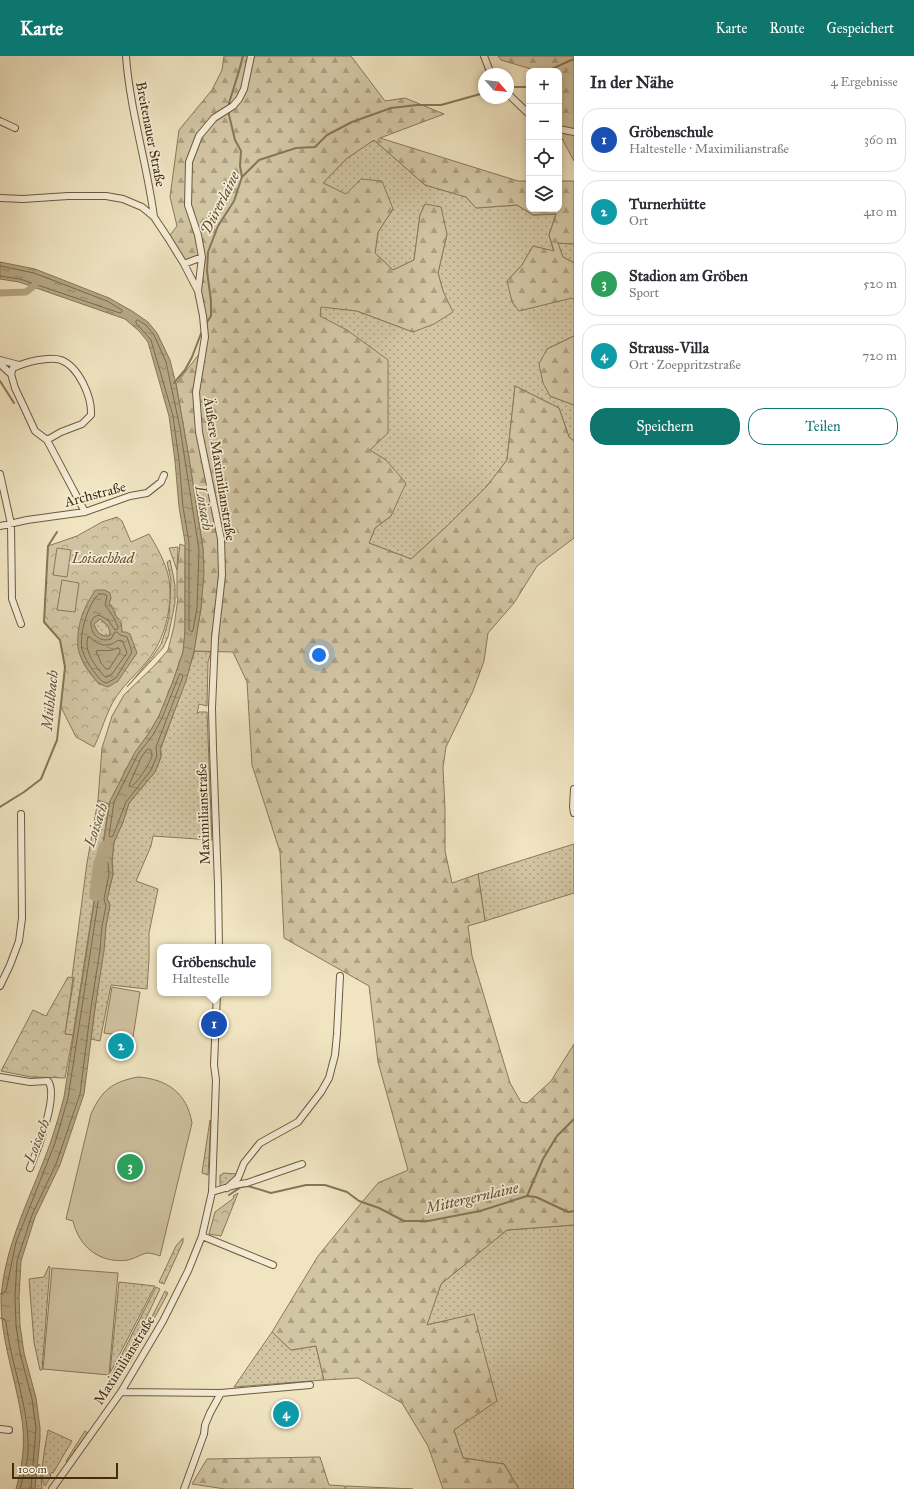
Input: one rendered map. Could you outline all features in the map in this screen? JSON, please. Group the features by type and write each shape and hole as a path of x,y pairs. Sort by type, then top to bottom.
{"street":[{"name":"Breitenauer Straße","path":"126,56 131,99 150,188 154,217"},
{"path":"198,291 202,257 198,235 188,205 189,162 199,136 214,118 233,106 244,89 251,56"},
{"path":"484,56 489,68"},
{"path":"514,100 526,111"},
{"path":"0,122 15,128"},
{"path":"562,130 574,132"},
{"name":"Äußere Maximilianstraße","path":"0,198 23,199 68,196 106,196 123,199 142,207 154,217 184,264 198,291 205,337 196,392 199,432 220,532 222,575 215,638 213,680"},
{"path":"184,264 202,257"},
{"path":"0,360 19,365"},
{"path":"11,374 13,368 38,360 60,360 69,365 76,372 90,398 91,414 82,424 61,432 47,440"},
{"path":"0,364 11,374 15,388 35,431 47,440 85,512"},
{"path":"0,474 11,524 12,599 22,624"},
{"name":"Archstraße","path":"0,526 85,512 130,496 147,493 161,482 164,475"},
{"name":"Maximilianstraße","path":"213,680 212,748 218,885 218,944"},
{"path":"574,789 574,813"},
{"path":"0,986 19,941 22,918 21,814"},
{"path":"227,1188 238,1178 244,1163 260,1143 298,1122 329,1078 335,1055 338,1034 340,976"},
{"name":"Maximilianstraße","path":"52,1489 121,1392 177,1295 202,1236 212,1192 216,1080 214,1065 217,996"},
{"path":"0,1077 30,1082 48,1082 51,1085 52,1092 45,1129 30,1168"},
{"path":"212,1192 239,1183 247,1183 302,1164"},
{"path":"202,1236 273,1265"},
{"path":"121,1392 221,1393 310,1385"},
{"path":"184,1489 204,1434 205,1425 221,1393"},
{"path":"0,1429 9,1430"}],"green space":[{"path":"224,56 351,56 385,101 405,98 444,114 380,138 518,181 526,181 526,211 517,205 476,208 466,197 425,185 374,140 346,159 323,183 346,194 361,179 382,181 393,209 378,232 375,253 393,270 414,260 420,215 425,204 441,207 447,234 438,273 443,291 453,312 434,324 413,332 357,311 321,307 320,316 347,330 388,360 388,433 370,450 386,460 406,483 391,516 375,528 369,543 411,559 487,486 507,460 515,386 559,408 569,437 574,441 574,538 537,566 514,603 488,633 484,661 473,691 446,747 443,767 445,851 452,883 478,874 485,921 468,926 472,956 510,1083 521,1102 527,1103 551,1081 574,1044 574,1225 507,1230 441,1284 427,1325 474,1314 497,1401 454,1430 463,1458 504,1464 519,1489 443,1489 428,1446 402,1403 358,1378 324,1380 316,1346 291,1350 272,1332 318,1256 378,1183 408,1170 378,1062 369,986 284,938 280,852 252,765 247,682 233,652 194,651 201,608 203,549 176,384 203,349 205,337 198,291 202,257 184,264 168,238 177,226 170,197 179,130 212,90 222,70"},
{"path":"498,56 574,56 574,161 562,139 562,68 528,68 501,60"},
{"path":"374,140 425,185 466,197 476,208 517,205 533,215 556,214 549,235 554,252 533,246 522,265 507,281 572,298 574,300 574,336 547,349 550,396 574,405 574,441 569,437 559,408 515,386 507,460 487,486 411,559 369,543 375,528 391,516 386,460 369,450 320,316 321,306 357,311 413,332 443,291 438,273 447,234 425,204 420,215 414,260 393,270 375,253 378,232 393,209 361,179 346,195 323,183 346,159"},
{"path":"562,181 574,181 574,244 558,243 563,257 574,263 574,300 572,298 519,311 512,302 507,281 522,265 533,246 554,251 549,235 556,214 533,215 528,212 562,212"},
{"path":"557,243 574,244 574,263 563,257"},
{"path":"574,336 574,405 550,396 543,383 539,364 547,349"},
{"name":"Loisachbad","path":"117,517 122,521 131,542 149,534 166,567 169,579 170,600 169,611 163,632 154,652 116,697 109,709 94,747 76,737 61,707 65,667 60,640 44,622 48,546 77,536 102,522","holes":["111,598 109,603 115,610 115,615 121,621 122,632 100,685 92,676 82,659 79,634 83,612"]},
{"path":"180,544 185,546 185,631 183,652 159,716 130,762 109,804 98,800 102,748 112,716 124,695 168,650 174,626 178,598 177,571"},
{"path":"178,547 177,570 169,548"},
{"path":"57,548 71,550 67,577 53,575"},
{"path":"170,560 175,585 175,603 168,637 163,648 127,687 161,644 169,617 171,580 167,562"},
{"path":"62,580 79,583 75,612 57,610"},
{"path":"100,619 108,626 110,632 109,636 103,636 96,629 94,624"},
{"path":"195,651 211,652 208,662 207,706 199,704 197,714 199,712 207,712 212,840 153,836 151,846 136,881 158,889 149,933 147,989 111,985 100,1041 91,1039 110,905 107,899 113,874 112,861 114,842 123,822 129,803 155,772 161,757 161,748"},
{"path":"98,800 109,804 73,1035 65,1034 74,978 72,977 87,863"},
{"path":"574,844 574,893 485,921 478,874"},
{"path":"68,977 73,978 65,1034 73,1035 65,1078 31,1077 1,1071 33,1010 46,1016"},
{"path":"112,987 140,992 133,1037 104,1033"},
{"path":"138,1077 158,1081 174,1090 186,1103 192,1123 160,1256 148,1253 128,1260 118,1261 108,1259 92,1252 80,1239 73,1221 66,1219 91,1114 95,1106 109,1088 121,1082"},
{"path":"210,1120 211,1121 208,1175 202,1173"},
{"path":"223,1173 238,1174 230,1184 220,1186 220,1175"},
{"path":"238,1193 221,1236 209,1234 215,1212 234,1198 233,1196"},
{"path":"574,1225 574,1489 519,1489 504,1464 463,1458 454,1430 474,1315 426,1325 441,1284 507,1230"},
{"path":"183,1238 183,1242 164,1284 159,1282 176,1246"},
{"path":"49,1266 42,1370 40,1370 34,1342 29,1279 44,1277"},
{"path":"52,1268 118,1273 109,1375 43,1369"},
{"path":"119,1282 155,1286 110,1373"},
{"path":"156,1287 160,1289 142,1327 111,1379 110,1378"},
{"path":"165,1291 168,1293 130,1363 129,1362"},
{"path":"272,1332 291,1350 316,1346 324,1380 234,1387"},
{"path":"48,1430 72,1441 53,1473 52,1472 50,1475 51,1476 45,1486 42,1476 42,1468"},
{"path":"85,1431 89,1434 67,1462 66,1461"},
{"path":"320,1457 329,1485 345,1486 345,1489 225,1489 192,1484 207,1459"},
{"path":"37,1464 40,1465 42,1489 35,1489"},
{"path":"346,1486 413,1489 345,1489"}],"water":[{"path":"0,262 35,269 109,298 148,322 157,333 170,360 176,384 203,549 204,573 201,608 194,651 186,681 160,749 161,757 155,772 129,803 123,822 114,842 112,861 113,874 107,899 110,905 84,1094 60,1165 35,1217 21,1261 19,1297 20,1325 24,1353 36,1398 40,1428 35,1489 16,1489 22,1461 23,1424 5,1342 1,1312 4,1277 14,1237 51,1141 64,1097 110,801 135,752 159,716 183,652 185,631 185,542 179,507 169,416 148,342 139,331 125,319 19,282 0,279"},
{"path":"96,590 105,590 110,593 111,598 109,603 121,624 122,632 130,634 137,653 118,681 108,687 98,682 84,664 78,647 78,632 80,624 88,602","holes":["100,619 108,626 110,632 109,636 103,636 99,633 94,624"]}],"waterway":[{"path":"242,177 240,166 241,151 235,140 229,115 229,103 243,56"},
{"name":"Dürerlaine","path":"554,68 574,59"},
{"name":"Dürerlaine","path":"514,87 526,87"},
{"name":"Dürerlaine","path":"205,325 211,316 211,301 207,271 208,252 218,226 234,201 242,177 259,160 296,148 315,147 327,135 352,122 391,108 417,105 441,105 478,95"},
{"path":"0,293 26,292 35,285"},
{"name":"Dürerlaine","path":"174,383 185,370 192,357 202,331"},
{"name":"Mühlbach","path":"0,381 14,403"},
{"name":"Mühlbach","path":"0,807 41,779 57,740 65,667 60,640 44,622 48,546 57,532"},
{"name":"Loisach","path":"96,895 99,868 105,847"},
{"path":"527,1196 543,1159 557,1136 574,1119"},
{"name":"Mittergernlaine","path":"229,1195 241,1187 248,1186 271,1193 306,1185 325,1185 347,1192 359,1201 379,1208 404,1221 428,1221 480,1211 527,1196 536,1197 569,1212 574,1211"}],"place":[{"name":"Gröbenschule","path":"214,1024"},
{"name":"Turnerhütte","path":"121,1046"},
{"name":"Stadion am Gröben","path":"130,1167"},
{"name":"Strauss-Villa","path":"286,1414"}]}
